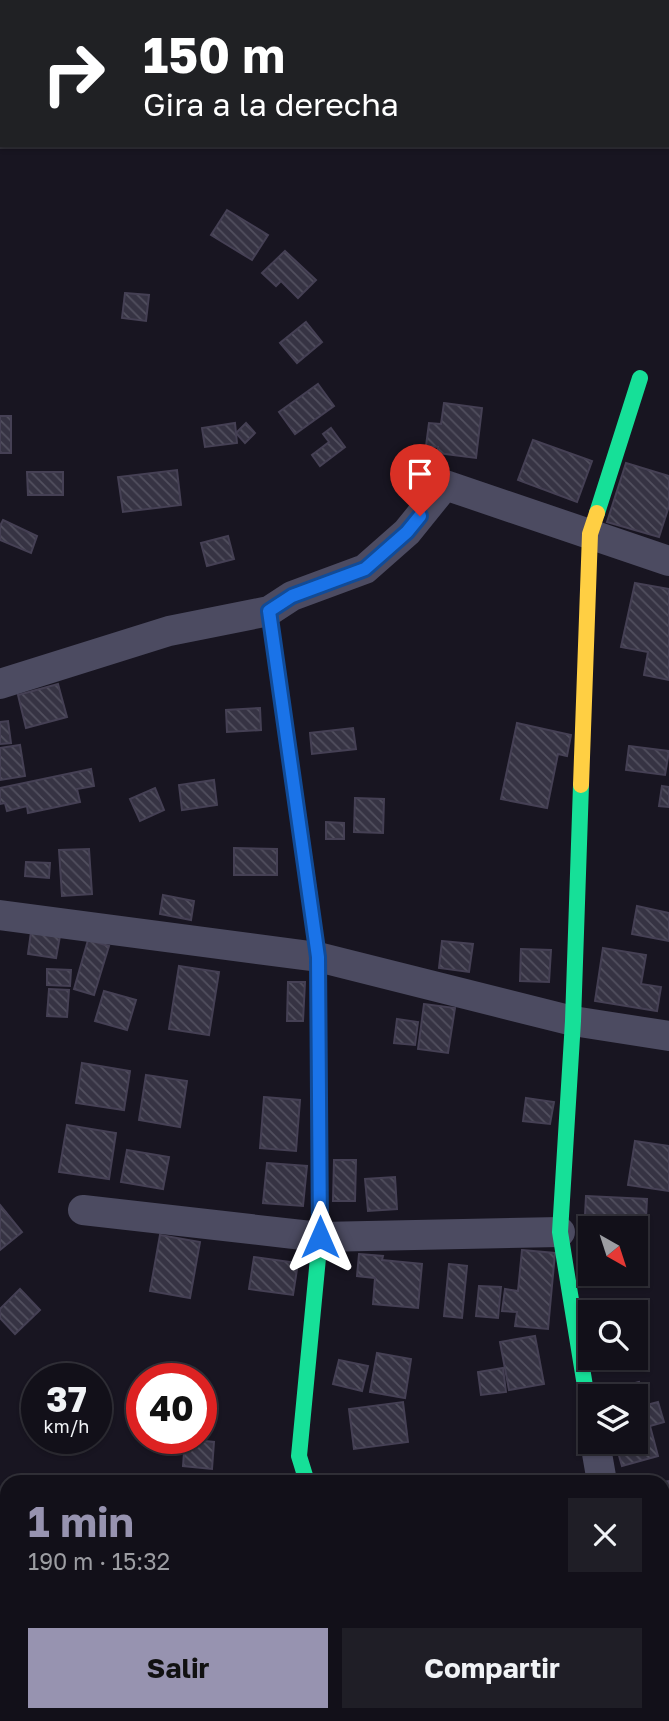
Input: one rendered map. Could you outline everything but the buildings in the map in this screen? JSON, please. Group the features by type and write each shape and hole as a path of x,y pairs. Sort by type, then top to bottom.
{"street":[{"path":"585,1384 560,1232 573,1021 590,534 640,378"},
{"path":"0,684 169,631 269,611 292,596 365,569 407,532 445,485 669,561"},
{"path":"269,611 318,957 320,1237 299,1456 305,1475"},
{"path":"0,915 318,957 573,1021 669,1036"},
{"path":"83,1210 320,1237 560,1232"},
{"path":"596,1454 601,1475"}],"traffic: fast":[{"path":"597,513 640,378"},
{"path":"581,785 573,1021 560,1232 585,1384"},
{"path":"305,1475 299,1456 320,1237 318,957 309,891"}],"traffic: slow":[{"path":"581,785 590,534 597,513"}],"traffic: jam":[{"path":"269,611 309,891"}],"route":[{"path":"320,1237 318,957 269,611 292,596 365,569 407,532 420,516"}]}
